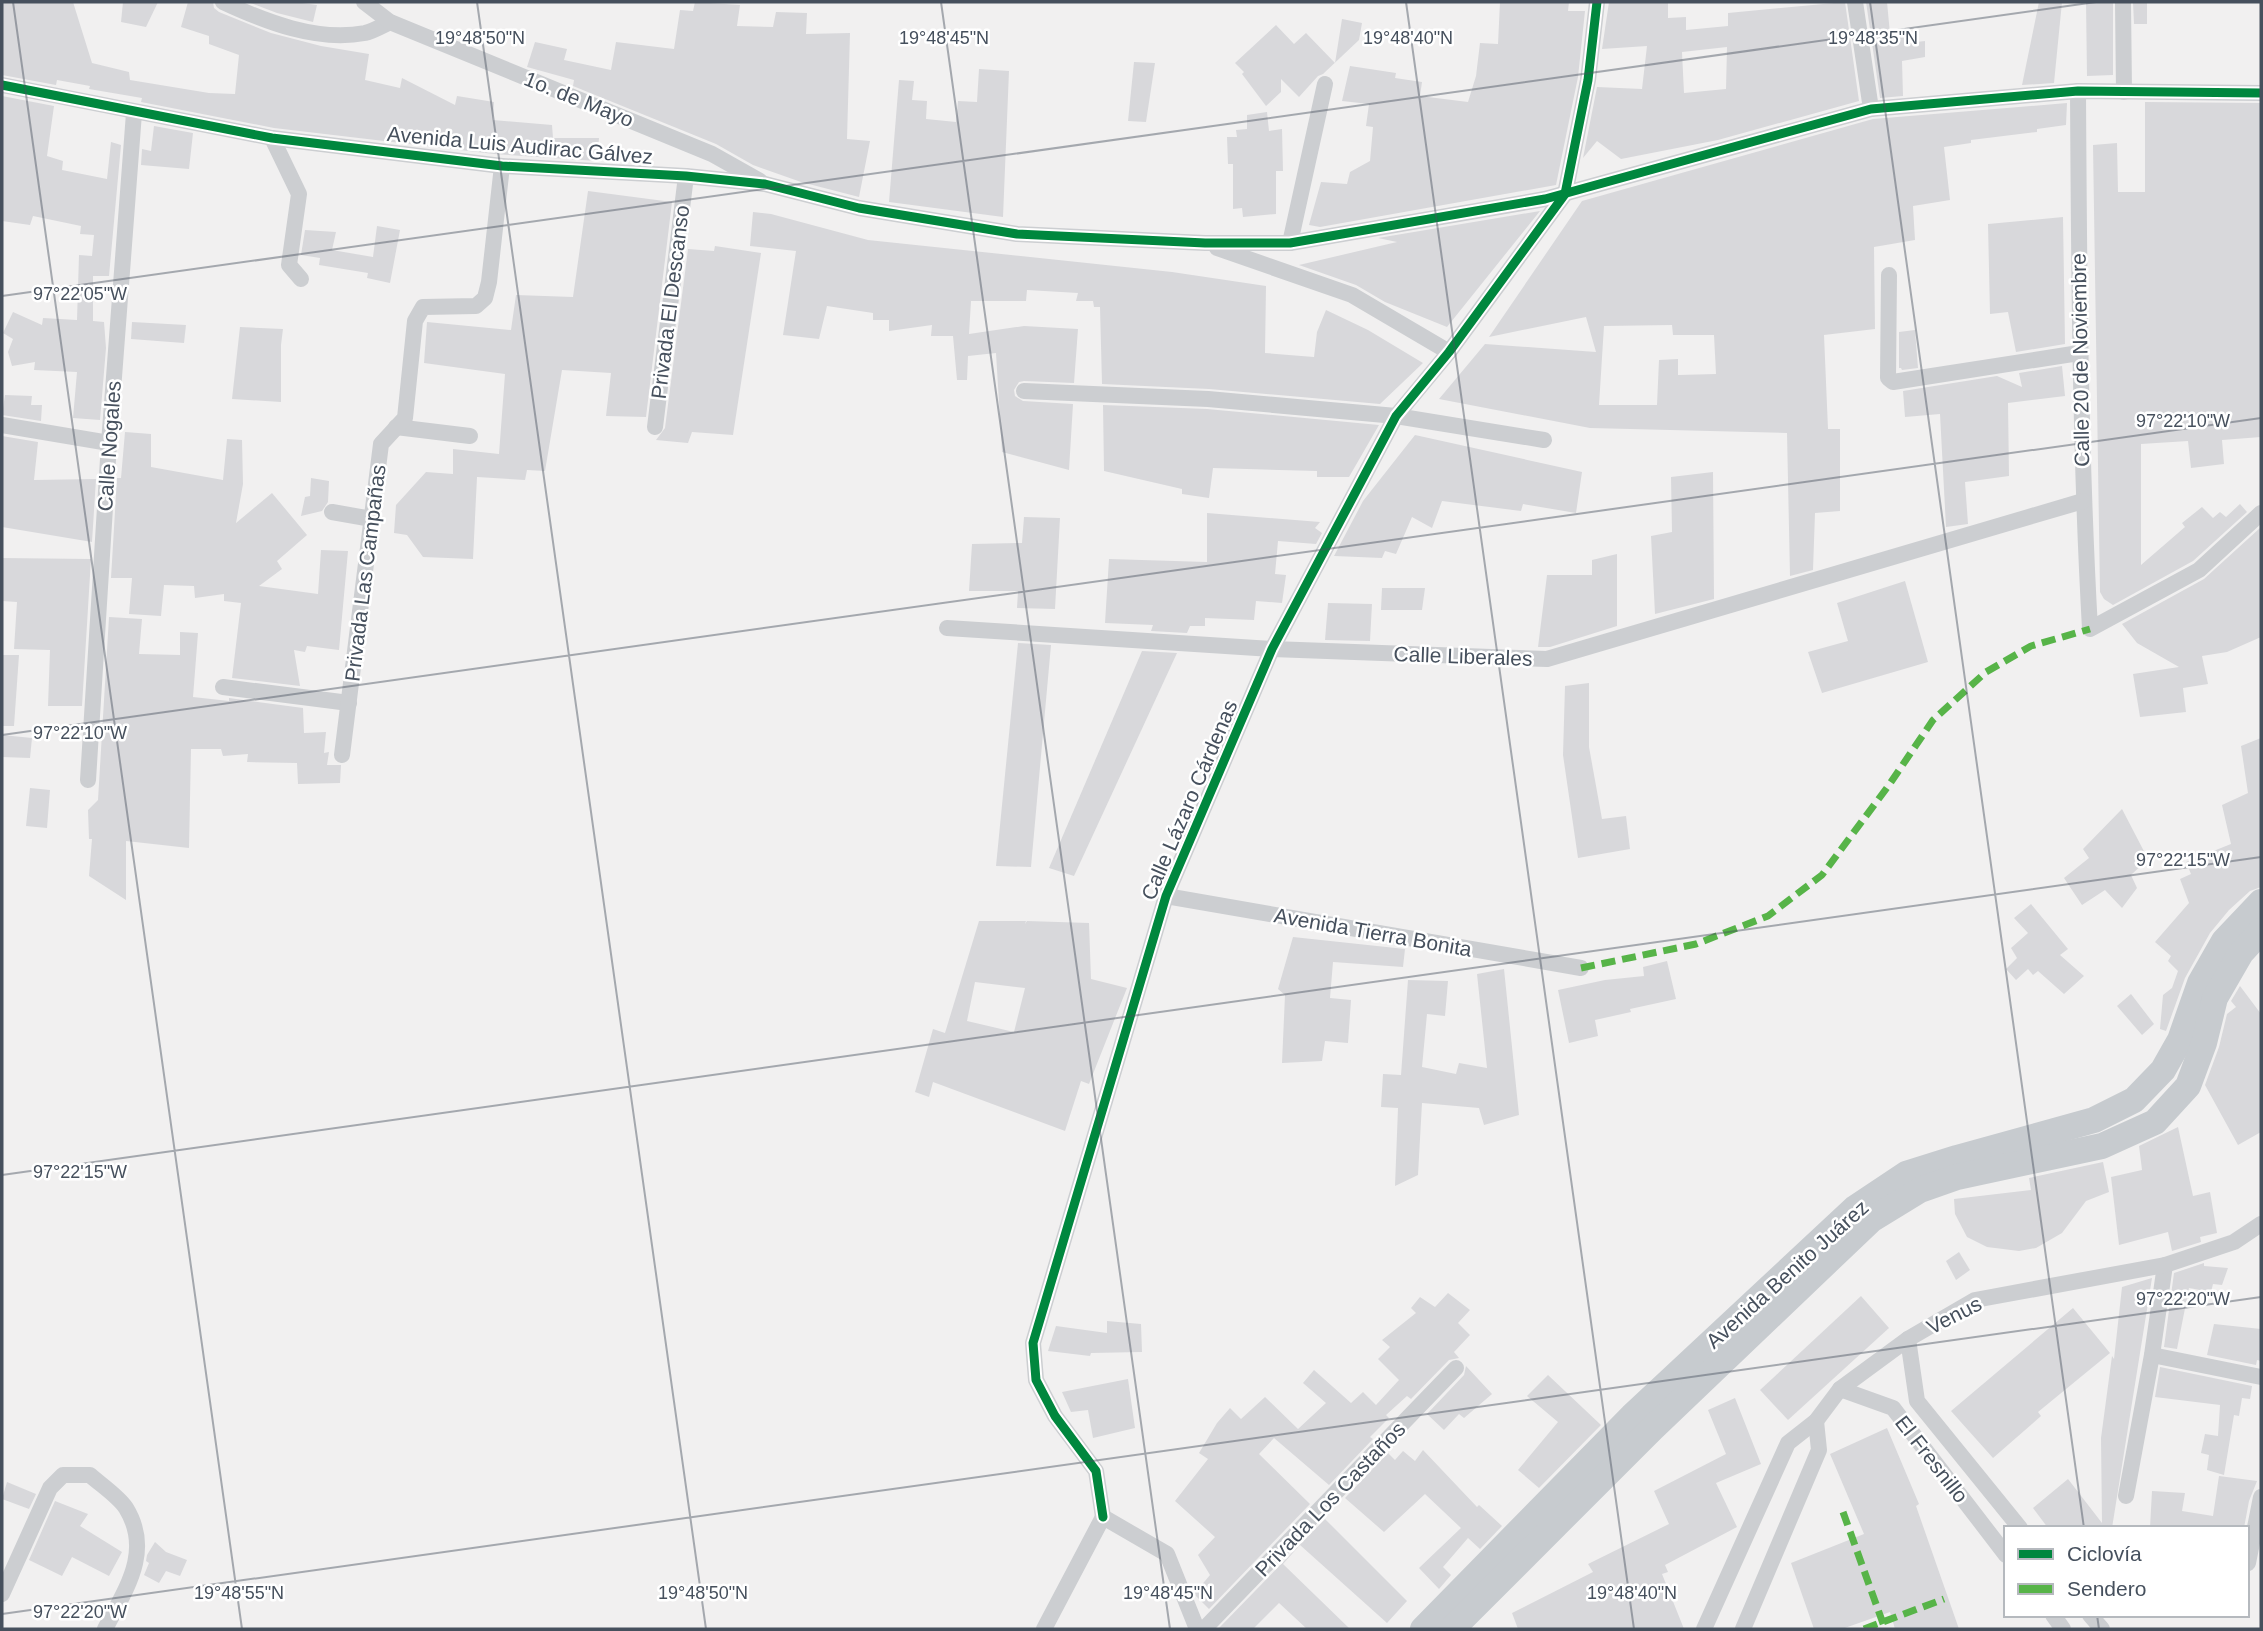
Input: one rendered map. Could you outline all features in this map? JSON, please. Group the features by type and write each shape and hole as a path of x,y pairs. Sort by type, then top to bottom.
{"main road":[{"name":"Avenida Benito Juárez","path":"1423,1629 1632,1416 1855,1208 1906,1174 2094,1121 2134,1100 2163,1070 2180,1040 2200,982 2224,941 2261,902"},
{"name":"Avenida Benito Juárez","path":"1452,1629 1653,1428 1871,1220 1920,1190 1956,1177 2102,1146 2155,1122 2188,1086 2204,1043 2215,998 2241,953 2261,931"}],"street":[{"path":"223,2 256,17 317,34 366,33 390,22"},
{"name":"1o. de Mayo","path":"363,2 390,22 712,154 765,184"},
{"path":"1565,194 1588,80 1597,2"},
{"path":"1855,2 1871,109"},
{"path":"2123,2 2124,92"},
{"path":"1290,243 1325,84"},
{"name":"Avenida Luis Audirac Gálvez","path":"2,85 272,138 502,166 686,176 765,184"},
{"path":"765,184 859,208 1017,234 1205,243 1290,243 1565,194 1871,109 2078,91 2261,93"},
{"name":"Calle 20 de Noviembre","path":"2078,91 2082,501 2090,629 2199,570 2261,513"},
{"name":"Calle Nogales","path":"88,780 109,443 134,113"},
{"path":"272,138 299,194 289,265 301,279"},
{"name":"Privada Las Campañas","path":"342,754 381,444 405,418 415,321 423,307 476,306 485,298 502,166"},
{"name":"Privada El Descanso","path":"655,427 686,176"},
{"name":"Calle Lázaro Cárdenas","path":"1103,1517 1096,1471 1055,1416 1036,1380 1033,1343 1166,896 1272,649 1396,416 1448,352 1565,194"},
{"path":"1205,243 1352,295 1448,352"},
{"path":"1889,275 1888,378 1893,382 2079,353"},
{"path":"1024,391 1208,399 1396,416 1544,440"},
{"path":"2,425 109,443"},
{"path":"396,427 470,436"},
{"name":"Calle Liberales","path":"947,628 1272,649 1547,659 2082,501"},
{"path":"332,512 372,519"},
{"path":"223,687 349,703"},
{"name":"Avenida Tierra Bonita","path":"1166,896 1581,968"},
{"name":"Venus","path":"1704,1629 1788,1443 1816,1421 1840,1389 1908,1339 1975,1300 2165,1265 2234,1242 2261,1224"},
{"path":"2126,1496 2152,1355 2165,1265"},
{"name":"El Fresnillo","path":"1908,1339 1917,1401 2018,1526"},
{"path":"2152,1355 2261,1377"},
{"name":"Privada Los Castaños","path":"1204,1629 1456,1368"},
{"name":"El Fresnillo","path":"1840,1389 1892,1408 2004,1552"},
{"path":"1892,1408 1916,1396"},
{"path":"1743,1629 1819,1450 1816,1421"},
{"path":"2,1594 50,1488 63,1475 90,1475 126,1507 139,1545 131,1578 105,1629"},
{"path":"2249,1558 2261,1497"},
{"path":"1044,1629 1103,1517 1167,1554 1197,1629"}],"building":[{"path":"2,2 73,2 92,63 129,72 130,80 209,93 235,94 239,55 209,44 209,36 181,27 188,2 213,2 214,8 219,12 271,33 321,46 369,54 365,80 400,88 402,78 455,105 457,96 494,102 493,120 552,125 553,138 599,138 597,161 494,154 274,128 141,102 142,98 89,89 90,86 57,80 56,85 2,75"},
{"path":"123,2 158,2 146,27 121,22"},
{"path":"248,2 295,2 317,5 313,22"},
{"path":"695,2 740,5 737,26 773,27 776,12 807,13 806,34 850,33 847,139 870,141 859,197 801,182 753,165 716,144 573,86 574,80 527,67 535,42 567,49 564,60 611,70 616,42 674,49 680,10 693,11"},
{"path":"1500,2 1569,2 1568,11 1585,11 1578,77 1556,185 1320,227 1309,225 1321,182 1347,184 1350,172 1370,161 1373,127 1366,126 1369,104 1342,101 1350,66 1396,73 1395,78 1422,82 1420,96 1468,102 1476,76 1480,43 1498,44"},
{"path":"1609,2 1668,2 1668,18 1686,17 1686,30 1728,26 1728,13 1845,2 1859,101 1718,140 1621,159 1597,141 1583,158 1597,87 1642,89 1647,46 1602,49","holes":["1727,47 1726,89 1684,93 1682,52"]},
{"path":"1866,2 1887,2 1890,34 1907,31 1908,43 1925,41 1925,57 1902,61 1903,96 1880,98"},
{"path":"2039,2 2062,2 2054,83 2022,85"},
{"path":"2086,2 2113,2 2113,75 2087,76"},
{"path":"2133,2 2147,2 2147,24 2134,24"},
{"path":"1342,19 1362,23 1359,40 1335,63"},
{"path":"1276,25 1294,44 1306,33 1335,63 1318,76 1299,97 1281,79 1281,92 1266,106 1235,63"},
{"path":"1134,62 1155,63 1146,122 1128,121"},
{"path":"979,69 1009,71 1003,217 889,202 899,80 914,81 912,100 927,101 926,119 956,122 958,101 977,102"},
{"path":"2,96 54,106 47,156 63,161 62,170 107,179 111,142 121,145 109,276 93,276 93,321 104,322 106,348 100,420 73,418 77,372 34,370 35,362 12,366 8,352 13,339 3,333 13,312 42,325 43,318 77,320 79,255 92,256 94,235 80,234 81,226 33,216 30,225 2,221"},
{"path":"2145,102 2261,103 2261,437 2222,440 2224,464 2191,468 2188,441 2141,444 2141,565 2185,527 2182,523 2202,507 2213,518 2220,512 2226,517 2240,504 2247,512 2193,561 2113,605 2104,599 2100,592 2093,145 2117,143 2118,192 2145,192"},
{"path":"2067,103 2066,125 1944,147 1950,200 1913,206 1915,240 1874,247 1875,329 1824,335 1828,429 1840,429 1840,511 1815,513 1813,570 1790,576 1787,433 1590,428 1439,399 1485,344 1596,352 1586,317 1489,337 1582,201 1873,119","holes":["1672,325 1673,335 1714,335 1716,374 1678,375 1678,359 1659,360 1657,405 1599,405 1604,326"]},
{"path":"1267,112 1269,131 1282,129 1283,171 1276,171 1276,214 1243,217 1242,208 1233,209 1233,164 1228,164 1227,137 1237,137 1236,130 1247,129 1247,115"},
{"path":"154,126 193,133 189,169 141,165 142,149 151,151"},
{"path":"588,191 672,202 646,417 606,416 611,373 562,370 545,471 527,470 525,480 477,477 473,559 423,557 407,535 394,533 396,505 426,472 453,474 453,449 499,454 505,374 424,363 427,322 511,330 516,295 573,297"},
{"path":"1540,211 1447,327 1385,302 1356,285 1299,265 1397,242 1378,238"},
{"path":"753,212 771,214 868,240 1172,272 1266,286 1265,353 1314,357 1317,332 1326,310 1368,330 1423,363 1380,404 1209,389 1102,384 1100,307 1094,307 1093,301 1076,301 1078,293 1027,290 1026,301 971,301 969,334 1024,326 1078,329 1074,383 1024,381 1019,382 1014,390 1015,396 1023,401 1073,404 1069,470 1002,452 996,353 968,356 967,380 957,380 953,336 931,336 932,325 889,331 889,320 873,320 873,313 827,306 819,339 783,335 796,251 750,246"},
{"path":"2063,217 2065,344 2016,352 2008,312 1990,314 1988,224"},
{"path":"377,226 400,230 390,283 367,278 368,273 319,265 320,258 301,255 305,230 336,232 332,250 373,257"},
{"path":"715,246 761,253 733,435 692,432 688,443 656,440 665,428 688,249 714,251"},
{"path":"132,322 186,325 184,343 131,339"},
{"path":"240,327 283,329 281,402 232,399"},
{"path":"1915,330 1918,368 1902,370 1899,368 1899,332"},
{"path":"2062,366 2065,396 2008,403 2009,476 1965,482 1968,524 1946,527 1940,414 1905,417 1903,391 1997,376 2022,387 2019,373"},
{"path":"5,395 32,396 31,405 42,405 41,421 2,415"},
{"path":"1103,405 1207,409 1379,425 1349,477 1317,477 1317,471 1213,468 1209,498 1182,494 1182,489 1104,471"},
{"path":"125,432 151,434 151,467 223,480 227,439 242,440 243,484 236,523 272,493 307,535 277,561 282,569 259,586 318,594 321,550 348,551 339,650 307,646 305,652 294,650 300,686 232,678 241,603 224,601 224,594 195,598 194,586 164,585 161,616 129,614 132,578 111,578 117,478 121,478"},
{"path":"1415,435 1582,472 1576,513 1523,504 1521,511 1442,501 1432,528 1412,517 1396,554 1385,551 1382,558 1334,556 1363,501"},
{"path":"2,436 38,442 34,480 96,479 92,542 2,527"},
{"path":"1713,472 1714,599 1655,614 1651,536 1672,532 1671,477"},
{"path":"311,478 329,481 328,502 322,511 301,516 305,497 310,496"},
{"path":"1207,513 1320,522 1315,528 1322,533 1316,544 1278,541 1275,574 1286,575 1282,603 1256,601 1254,620 1205,618 1205,626 1190,626 1187,633 1151,631 1153,625 1105,623 1109,559 1207,562"},
{"path":"1024,517 1060,518 1055,609 1017,608 1018,591 969,591 972,544 1022,543"},
{"path":"2260,528 2261,637 2227,652 2202,656 2208,684 2183,688 2186,712 2140,717 2133,674 2179,667 2137,643 2122,624 2204,579"},
{"path":"1617,554 1617,626 1550,647 1538,647 1547,575 1592,575 1592,560"},
{"path":"2,558 91,559 82,706 48,706 50,650 14,649 17,602 2,601"},
{"path":"1905,581 1928,662 1822,693 1808,652 1848,641 1837,603"},
{"path":"1382,588 1425,588 1422,610 1381,610"},
{"path":"1328,603 1372,604 1370,641 1325,640"},
{"path":"109,617 142,619 139,654 180,655 180,632 198,633 193,697 229,701 229,698 303,708 304,733 326,732 324,753 329,752 327,765 341,765 340,783 298,784 297,763 247,762 248,754 223,756 221,749 191,749 189,848 126,841 126,900 89,876 92,839 89,839 88,810 98,800"},
{"path":"1018,643 1051,645 1031,867 996,866"},
{"path":"1142,651 1177,653 1074,876 1049,868"},
{"path":"2,655 19,655 14,726 2,726"},
{"path":"1589,683 1589,747 1602,819 1626,816 1630,849 1578,858 1563,755 1565,686"},
{"path":"2,735 32,738 30,758 2,757"},
{"path":"2261,738 2261,887 2250,891 2229,910 2210,933 2185,978 2166,1031 2160,1029 2163,995 2172,988 2178,971 2168,961 2171,956 2155,942 2189,903 2180,879 2191,874 2186,862 2231,844 2222,805 2248,793 2241,746"},
{"path":"30,788 50,790 47,828 26,826"},
{"path":"2122,809 2148,859 2131,875 2137,888 2122,908 2105,890 2082,905 2064,878 2089,858 2083,849"},
{"path":"2031,904 2068,949 2060,955 2084,976 2064,994 2038,971 2033,975 2028,969 2016,980 2006,969 2017,958 2011,948 2028,933 2014,918"},
{"path":"979,921 1026,921 1025,924 1027,921 1089,923 1091,979 1127,988 1089,1084 1081,1081 1065,1131 933,1082 929,1097 915,1092 933,1029 945,1033","holes":["975,982 1025,988 1014,1032 967,1021"]},
{"path":"1293,937 1405,949 1403,967 1333,962 1330,998 1351,1000 1348,1043 1325,1041 1322,1061 1282,1063 1285,995 1278,989"},
{"path":"1667,961 1676,999 1595,1020 1598,1036 1569,1043 1558,990 1605,980 1644,976 1643,967"},
{"path":"1504,969 1519,1115 1484,1125 1479,1108 1422,1103 1418,1175 1395,1186 1398,1108 1381,1107 1383,1074 1401,1075 1408,980 1448,981 1445,1016 1427,1014 1422,1067 1456,1074 1459,1063 1487,1068 1477,974"},
{"path":"2240,986 2261,1014 2261,1132 2238,1145 2205,1085 2219,1047 2227,1014 2236,1007 2231,1001"},
{"path":"2131,994 2154,1024 2142,1035 2117,1006"},
{"path":"2178,1127 2193,1196 2210,1192 2217,1233 2200,1237 2201,1242 2172,1251 2168,1232 2119,1245 2111,1177 2142,1170 2139,1146"},
{"path":"2103,1162 2109,1192 2086,1201 2062,1233 2036,1248 2019,1251 1987,1247 1967,1237 1955,1214 1954,1199 2031,1190 2029,1178"},
{"path":"1959,1252 1970,1270 1956,1280 1946,1261"},
{"path":"2204,1263 2204,1266 2228,1268 2222,1285 2213,1284 2211,1292 2189,1288 2177,1349 2164,1347 2174,1273"},
{"path":"2152,1278 2112,1526 2046,1526 2033,1508 2068,1479 2102,1523 2101,1438 2122,1287"},
{"path":"1448,1293 1470,1310 1458,1323 1470,1335 1454,1352 1459,1358 1449,1360 1411,1399 1407,1396 1386,1415 1389,1418 1370,1437 1373,1439 1329,1485 1274,1438 1259,1454 1310,1504 1209,1609 1194,1594 1210,1575 1198,1555 1215,1537 1175,1501 1208,1459 1199,1453 1217,1423 1230,1408 1241,1419 1265,1397 1298,1429 1326,1403 1303,1383 1314,1370 1351,1403 1363,1392 1376,1405 1399,1380 1378,1359 1390,1347 1382,1340 1416,1313 1411,1308 1420,1297 1435,1307"},
{"path":"1861,1296 1889,1328 1788,1420 1760,1390"},
{"path":"2073,1308 2110,1353 2038,1412 2041,1416 1993,1458 1951,1411"},
{"path":"1107,1321 1141,1324 1142,1352 1091,1353 1090,1356 1048,1351 1056,1326 1107,1333"},
{"path":"2214,1324 2261,1329 2261,1361 2257,1360 2256,1365 2207,1355"},
{"path":"1466,1366 1492,1394 1464,1418 1459,1414 1444,1430 1427,1414 1464,1375"},
{"path":"2160,1367 2252,1386 2250,1399 2242,1398 2239,1416 2234,1415 2224,1475 2207,1470 2209,1455 2201,1453 2205,1434 2218,1436 2220,1405 2155,1397"},
{"path":"1548,1375 1601,1425 1539,1488 1518,1470 1558,1422 1527,1396"},
{"path":"1128,1379 1135,1428 1093,1438 1088,1410 1071,1412 1062,1392"},
{"path":"1735,1398 1761,1464 1716,1483 1737,1527 1665,1565 1668,1572 1662,1574 1684,1629 1518,1629 1512,1613 1593,1572 1588,1564 1669,1524 1654,1491 1726,1454 1708,1410"},
{"path":"1887,1428 1919,1504 1916,1506 1959,1629 1895,1629 1890,1612 1842,1629 1814,1629 1791,1563 1864,1534 1830,1454"},
{"path":"1423,1450 1477,1507 1479,1505 1502,1526 1480,1549 1468,1538 1443,1567 1451,1575 1439,1589 1419,1568 1461,1528 1425,1494 1384,1532 1345,1498 1388,1453 1395,1460 1403,1451 1415,1461"},
{"path":"2219,1476 2257,1481 2249,1501 2244,1526 2150,1526 2152,1491 2185,1493 2182,1511 2213,1516"},
{"path":"7,1482 36,1494 29,1509 2,1499"},
{"path":"55,1501 88,1514 80,1526 122,1552 109,1576 72,1557 62,1576 29,1560"},
{"path":"1325,1519 1407,1601 1387,1623 1300,1545 1283,1564 1350,1629 1307,1629 1279,1603 1253,1629 1218,1629"},
{"path":"155,1542 166,1552 187,1560 180,1576 166,1571 159,1583 144,1575 149,1563 146,1561 147,1555"}],"marked path":[{"path":"1581,968 1696,944 1768,916 1822,875 1933,720 1986,672 2031,646 2090,629"},
{"path":"1843,1512 1885,1629"},
{"path":"1864,1629 1944,1599"}],"cycle path":[{"path":"1103,1517 1096,1471 1055,1416 1036,1380 1033,1343 1166,896 1272,649 1396,416 1449,352 1565,194 1588,80 1597,2"},
{"path":"2,85 272,138 502,166 686,176 765,184 859,208 1017,234 1205,243 1290,243 1545,199 1871,109 2078,91 2261,93"}]}
